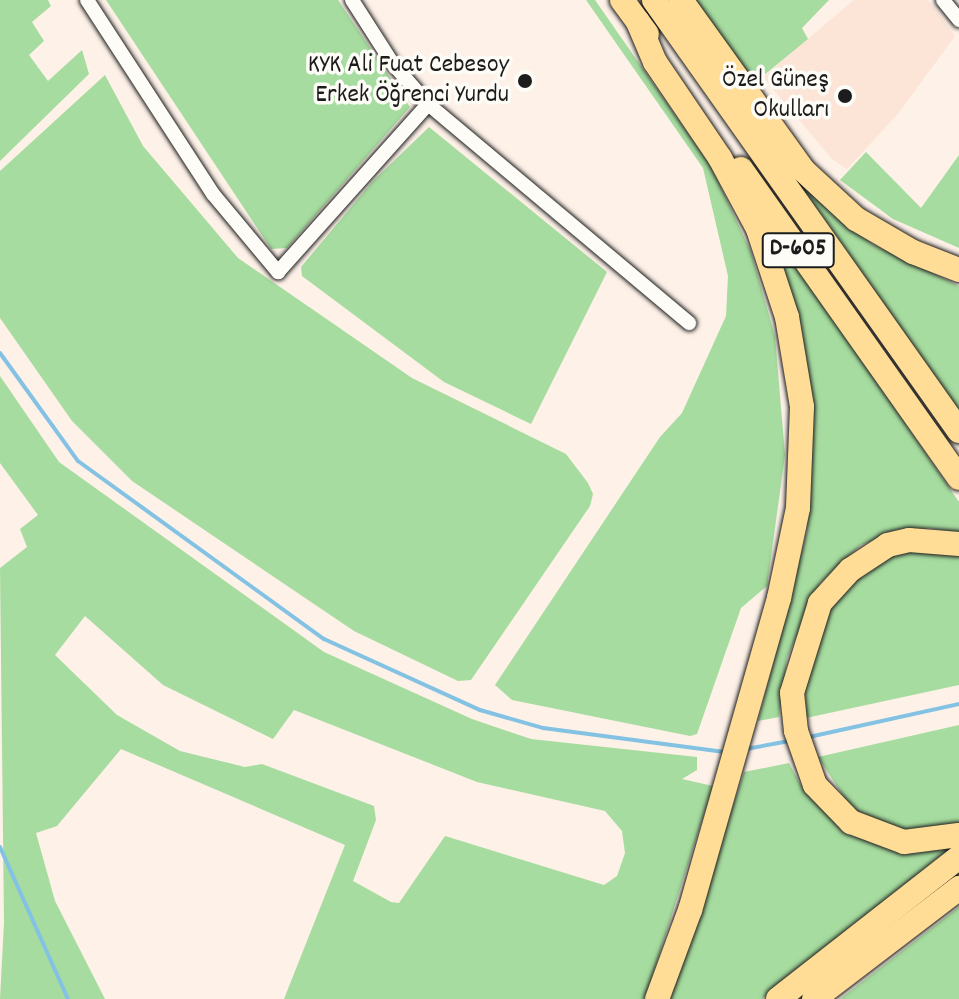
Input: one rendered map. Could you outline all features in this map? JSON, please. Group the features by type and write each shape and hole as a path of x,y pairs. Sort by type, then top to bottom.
{"highway":[{"name":"D-605","path":"622,0 959,478"},
{"name":"D-605","path":"654,0 959,431"},
{"path":"681,0 803,170 856,219 913,252 959,270"},
{"path":"638,22 655,62 720,158 758,229 795,349 802,407 798,508 720,806 690,910 657,999"},
{"path":"959,544 909,540 888,545 850,570 820,603 792,693 796,731 815,785 851,822 877,834 925,842 959,835"},
{"path":"778,999 959,857"},
{"path":"814,999 959,888"}],"street":[{"path":"87,0 213,194 278,272 428,104"},
{"path":"352,0 393,64 428,104 689,323"},
{"path":"943,0 959,20"}],"shaded area":[{"name":"Özel Güneş Okulları","path":"854,0 928,0 955,36 897,115 847,169 832,159 763,77"}],"green space":[{"path":"0,0 48,0 51,6 32,22 44,41 29,55 48,81 82,50 89,74 0,161"},
{"path":"106,0 338,0 410,107 287,248 271,249"},
{"path":"586,0 595,0 712,168 751,252 775,336 785,455 767,586 741,608 697,734 690,736 512,700 495,685 660,437 682,413 726,316 728,276 703,168"},
{"path":"694,0 829,0 802,28 808,39 753,84"},
{"path":"105,75 143,146 238,258 412,378 566,454 588,483 593,494 590,506 471,680 458,681 354,631 132,481 72,421 0,318 0,171"},
{"path":"429,127 607,272 531,424 444,382 302,276 301,267 373,181"},
{"path":"776,150 816,197 872,244 959,286 959,411"},
{"path":"866,152 921,208 959,155 959,248 893,219 840,180"},
{"path":"751,198 959,502 959,534 930,528 895,532 861,545 820,583 787,658 779,717 758,721 807,531 812,393 799,319"},
{"path":"0,376 59,462 324,652 472,719 531,739 697,757 697,770 682,779 713,786 645,999 284,999 345,845 121,749 57,826 36,833 55,901 105,999 0,999 4,922 0,568 27,547 20,529 38,515 0,463","holes":["85,616 163,685 273,739 294,710 477,782 605,811 622,831 625,853 617,876 604,885 445,836 399,903 391,902 353,881 376,820 374,806 262,764 245,767 180,751 117,715 55,655"]},
{"path":"918,548 959,553 959,685 806,718 805,679 822,623 846,587 891,555"},
{"path":"959,725 959,825 914,836 851,808 818,757"},
{"path":"789,763 803,789 808,787 821,805 954,845 762,999 670,999 744,772"},
{"path":"959,907 959,999 840,999"}],"waterway":[{"path":"0,353 78,461 324,639 480,710 543,728 726,752"},
{"path":"809,737 959,704"},
{"path":"746,749 789,741"},
{"path":"0,847 68,999"}],"place":[{"name":"KYK Ali Fuat Cebesoy Erkek Öğrenci Yurdu","path":"525,81"},
{"name":"Özel Güneş Okulları","path":"845,96"}]}
